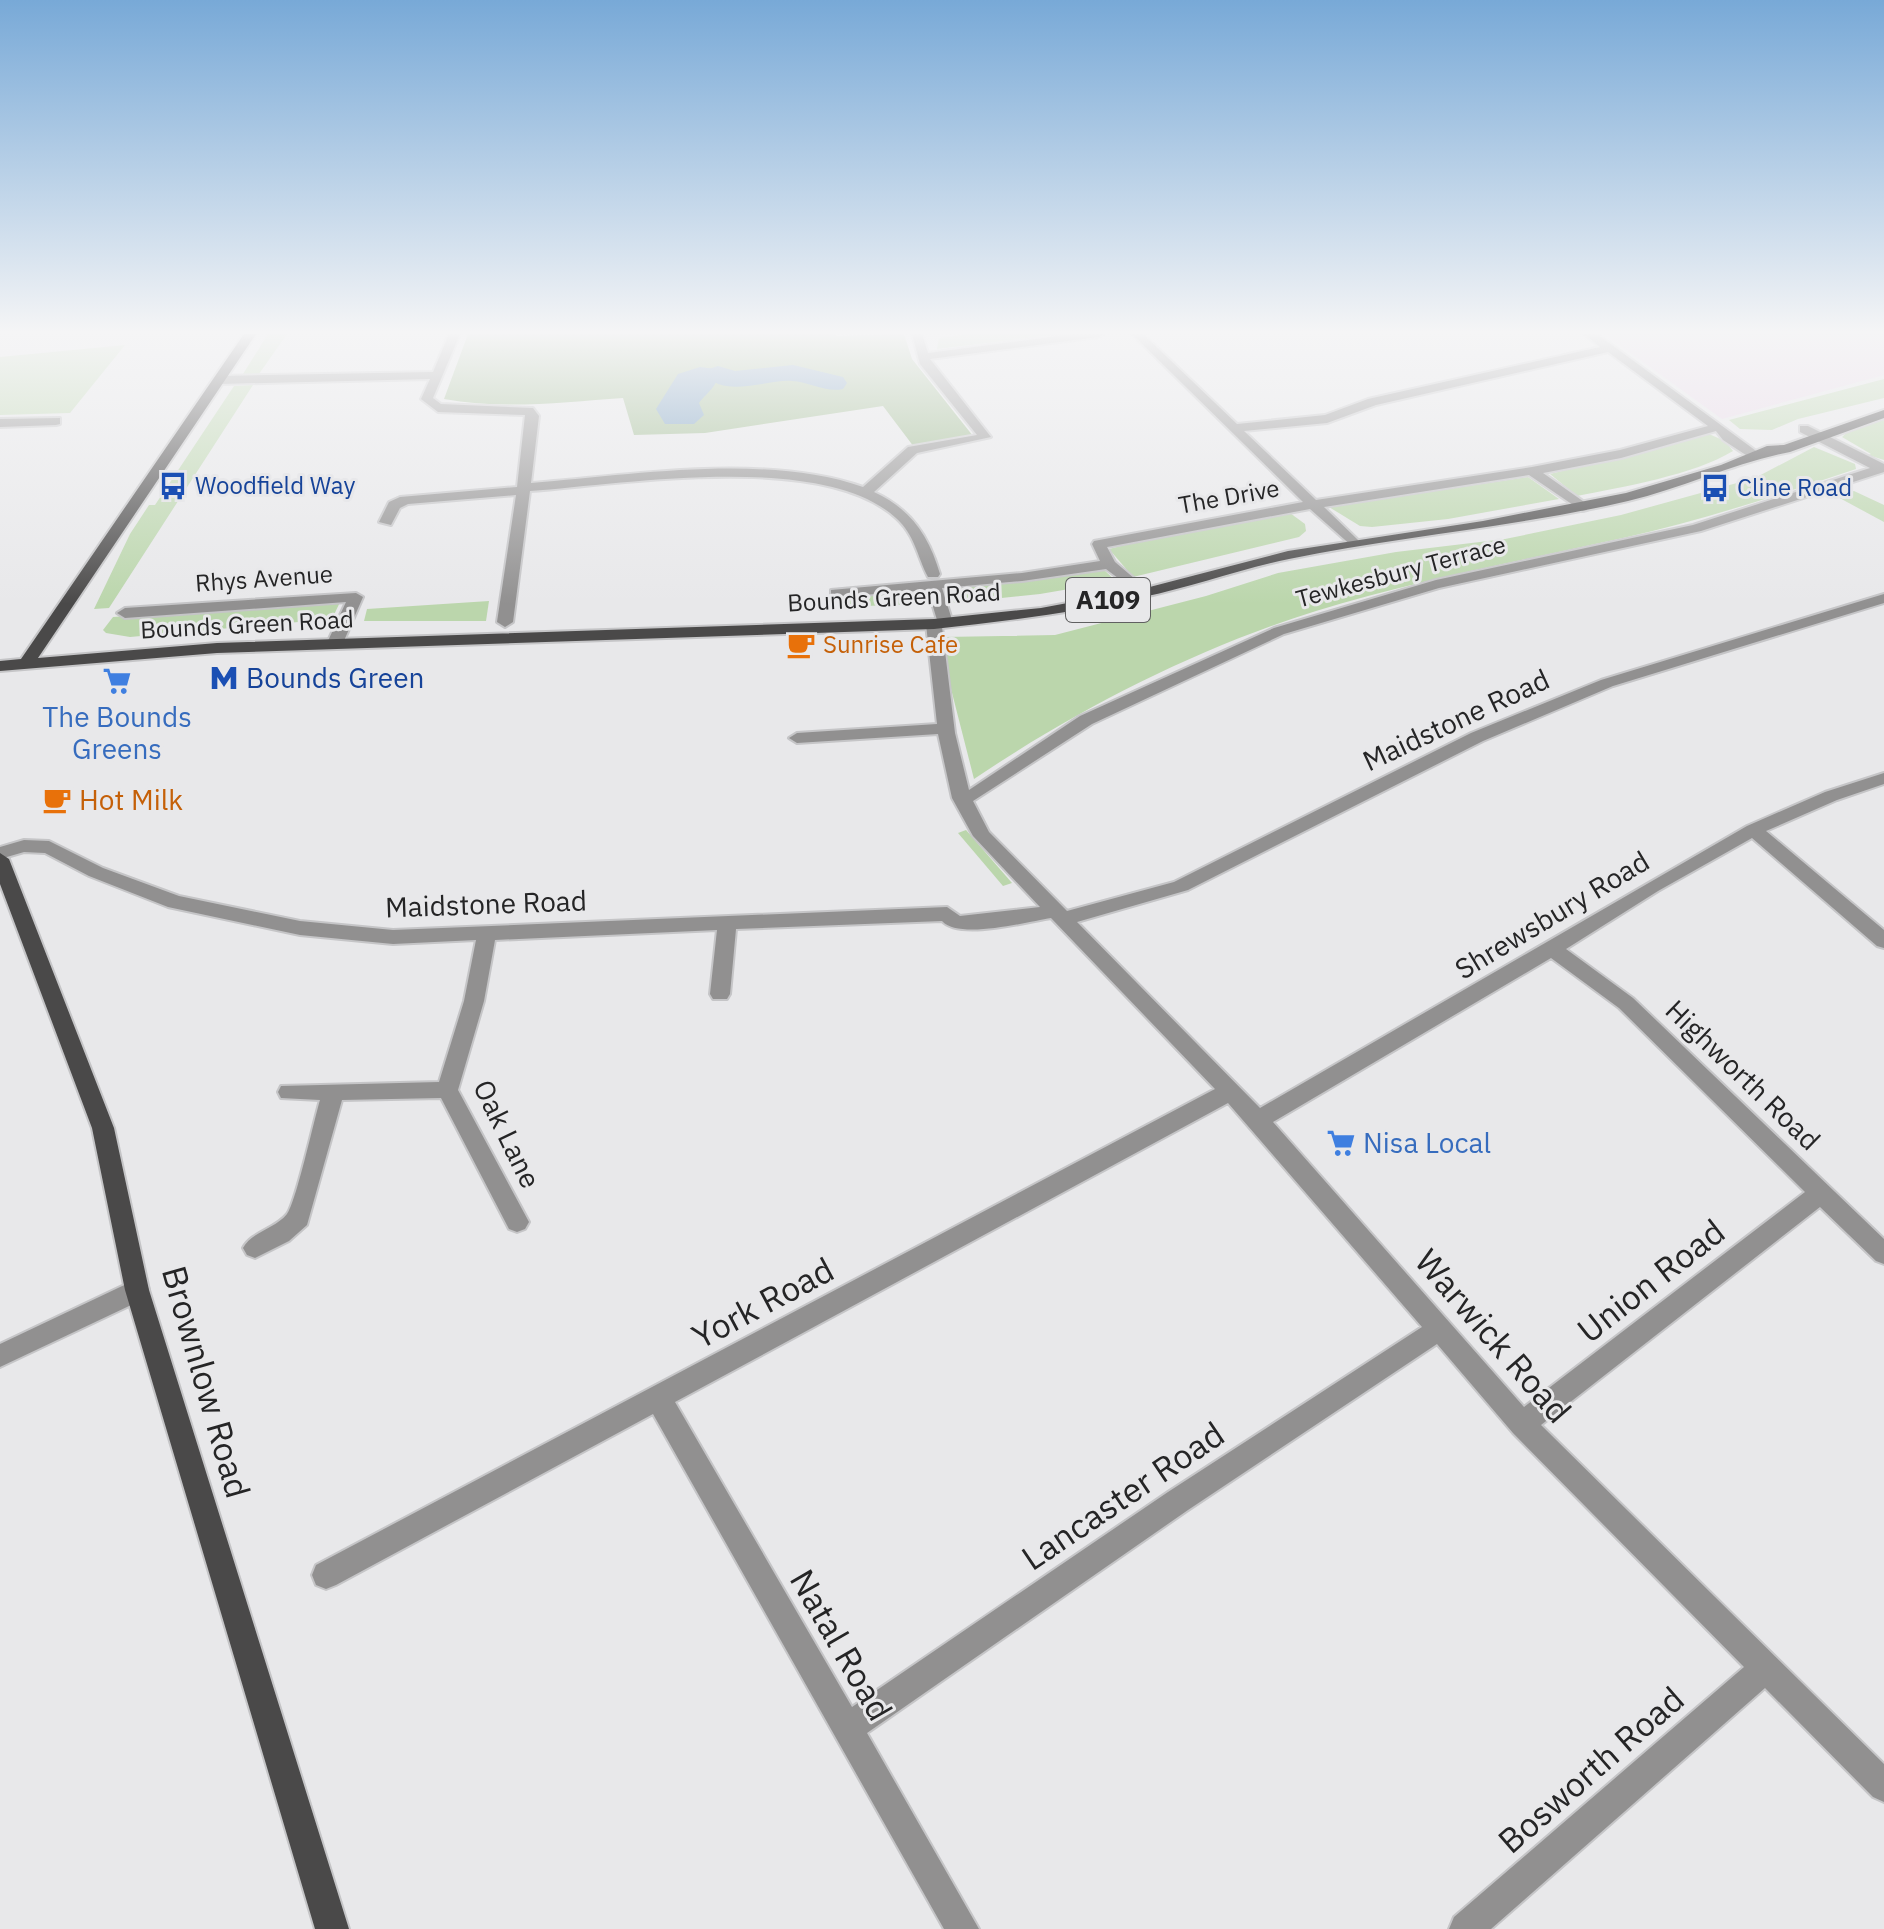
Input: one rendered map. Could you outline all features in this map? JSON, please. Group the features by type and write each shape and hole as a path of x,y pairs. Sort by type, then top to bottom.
{"main road":[{"path":"26,664 189,424"},
{"name":"Bounds Green Road","path":"1766,452 1775,441 1820,424"},
{"name":"Bounds Green Road","path":"0,666 217,648 940,623 1041,613 1143,593 1288,555 1582,507 1675,484 1766,452 1785,449 1850,424"},
{"name":"Brownlow Road","path":"0,856 103,1128 137,1290 332,1929"}],"street":[{"path":"505,622 532,424"},
{"path":"865,493 913,450 985,437 975,424"},
{"path":"1228,424 1316,504 1353,543"},
{"path":"1232,428 1274,424"},
{"path":"1715,424 1727,437 1766,452"},
{"name":"The Drive","path":"1109,564 1099,544 1316,504 1532,471 1621,454 1720,428"},
{"path":"1804,429 1883,468"},
{"name":"Tewkesbury Terrace","path":"961,798 973,795 1108,709 1279,631 1436,584 1696,528 1883,468"},
{"path":"1532,471 1582,507"},
{"path":"386,522 394,505 405,500 673,477 801,476 865,493 891,507 911,524 934,579 947,728 961,798"},
{"path":"836,593 934,579 1022,577 1109,564 1143,593"},
{"name":"Rhys Avenue","path":"125,613 356,597 335,643"},
{"name":"Maidstone Road","path":"0,856 24,846 49,847 96,872 175,902 300,928 393,937 947,914 955,923 1059,915 1181,886 1477,737 1607,683 1884,598"},
{"path":"797,738 947,728"},
{"name":"Shrewsbury Road","path":"1258,1120 1753,830 1831,796 1884,778"},
{"name":"Warwick Road","path":"961,798 972,822 1018,875 1258,1120 1522,1424 1884,1786"},
{"path":"1753,830 1884,941"},
{"path":"720,994 727,923"},
{"name":"Oak Lane","path":"487,932 474,1001 447,1090 517,1222"},
{"name":"Highworth Road","path":"1552,949 1626,1003 1884,1254"},
{"path":"289,1092 447,1090"},
{"name":"York Road","path":"326,1575 1231,1091"},
{"path":"255,1248 281,1234 299,1218 333,1092"},
{"name":"Union Road","path":"1522,1424 1822,1192"},
{"path":"0,1356 137,1290"},
{"name":"Lancaster Road","path":"847,1728 1178,1501 1441,1328"},
{"name":"Natal Road","path":"658,1397 962,1929"},
{"name":"Bosworth Road","path":"1466,1929 1765,1669"}],"green space":[{"path":"209,424 228,424 109,608 94,609 130,534 149,505 155,505"},
{"path":"631,424 764,424 705,433 634,435"},
{"path":"897,424 964,424 973,436 914,447"},
{"path":"1734,424 1786,424 1772,430 1740,429"},
{"path":"1884,424 1884,460 1868,455 1871,454 1842,437 1852,428"},
{"path":"1709,434 1725,441 1733,451 1698,467 1657,479 1577,496 1550,474"},
{"path":"1814,447 1855,464 1856,469 1682,523 1392,590 1271,626 1182,662 1096,705 974,779 949,681 943,637 1055,635 1206,596 1278,573 1396,552 1505,539 1621,515 1755,478"},
{"path":"1528,477 1559,499 1448,519 1372,527 1360,526 1329,507"},
{"path":"1854,491 1884,505 1884,522 1834,495"},
{"path":"1290,513 1305,524 1306,531 1299,537 1133,577 1109,549 1157,537"},
{"path":"1103,569 1116,581 1040,594 954,603 950,588"},
{"path":"919,590 922,604 836,607 836,596"},
{"path":"341,600 332,619 130,637 103,630 113,617"},
{"path":"489,601 486,621 364,621 367,609"},
{"path":"966,830 1012,883 1003,886 958,833"}],"place":[{"name":"Woodfield Way","path":"173,486"},
{"name":"Cline Road","path":"1715,488"},
{"name":"Sunrise Cafe","path":"801,645"},
{"name":"Bounds Green","path":"224,678"},
{"name":"The Bounds Greens","path":"117,681"},
{"name":"Hot Milk","path":"57,800"},
{"name":"Nisa Local","path":"1341,1143"}]}
